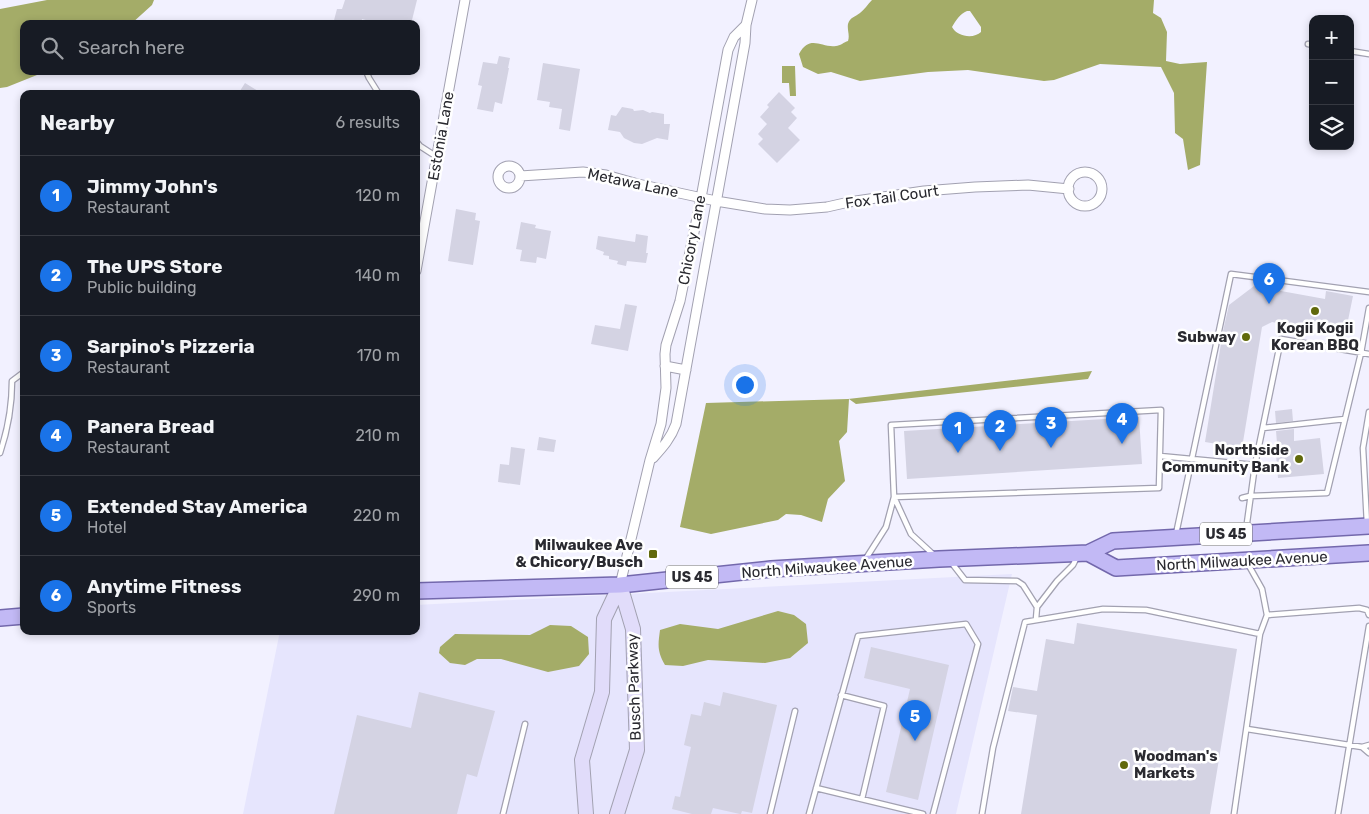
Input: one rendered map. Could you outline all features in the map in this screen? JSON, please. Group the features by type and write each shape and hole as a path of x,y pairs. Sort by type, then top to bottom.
{"main road":[{"name":"North Milwaukee Avenue","path":"420,591 620,584 765,570 944,559 1083,554 1113,541 1368,526"},
{"name":"North Milwaukee Avenue","path":"1083,554 1116,568 1369,553"},
{"path":"0,618 20,616"}],"street":[{"name":"Estonia Lane","path":"420,250 465,0"},
{"name":"Chicory Lane","path":"650,460 665,445 674,429 752,0"},
{"name":"Chicory Lane","path":"620,584 650,460 661,424 666,388 664,354 680,301 728,50 734,37 746,25"},
{"name":"Metawa Lane","path":"520,176 583,172 606,175 716,201"},
{"name":"Fox Tail Court","path":"716,201 765,209 790,210 827,207 924,191 975,187 1028,185 1069,189"},
{"path":"665,366 686,370"},
{"name":"Busch Parkway","path":"586,814 582,760 602,692 604,618 620,584"},
{"name":"Busch Parkway","path":"617,814 637,750 633,629 620,584"}],"lane":[{"path":"1354,52 1369,54"},
{"path":"368,75 377,90"},
{"path":"420,146 437,157"},
{"path":"1175,537 1231,274 1369,292"},
{"path":"1242,498 1250,496 1327,493 1369,308"},
{"path":"1245,533 1255,465 1281,339 1369,354"},
{"path":"0,453 8,423 12,399 12,381 20,375"},
{"path":"863,564 886,527 894,497 891,425 1161,410 1159,488 894,497"},
{"path":"1368,526 1363,448 1369,412"},
{"path":"1263,428 1345,419"},
{"path":"1160,456 1255,465"},
{"path":"894,497 911,534 944,559 965,580 1017,581 1023,585 1037,607"},
{"path":"1036,620 1037,607 1057,581 1083,554"},
{"path":"1234,814 1260,634 1267,615 1262,589 1246,560"},
{"path":"1267,615 1359,608 1367,610 1369,615"},
{"path":"982,814 993,748 1025,622 1104,609 1146,610 1260,634"},
{"path":"809,814 858,636 966,624 978,644 934,814"},
{"path":"1338,814 1369,626"},
{"path":"841,695 884,706 862,799"},
{"path":"770,814 795,710"},
{"path":"503,814 525,724"},
{"path":"1247,729 1362,747 1369,745"},
{"path":"1362,747 1369,753"},
{"path":"816,788 923,814"}],"shaded area":[{"path":"47,0 154,0 152,5 135,20 20,20 20,75 37,75 0,88 0,9"},
{"path":"872,0 1154,0 1153,13 1161,18 1167,32 1166,61 1180,64 1207,62 1200,165 1188,170 1183,139 1175,133 1174,93 1161,67 1100,64 1054,80 1044,81 968,70 928,72 860,81 831,72 818,74 803,67 799,54 803,48 812,43 836,46 848,41 848,26 851,18 862,12","holes":["970,11 981,27 981,32 974,36 962,35 952,27 960,16"]},
{"path":"782,66 795,66 796,96 790,96 789,83 782,83"},
{"path":"1092,371 1088,379 856,404 849,399 847,432 839,441 845,481 828,499 822,522 801,515 786,514 778,520 711,534 680,527 706,403 848,399"},
{"path":"1012,574 956,814 243,814 279,635 420,635 420,605"},
{"path":"778,611 794,615 806,624 808,643 790,658 765,663 708,660 683,666 665,665 659,652 660,630 680,624 718,629"},
{"path":"550,625 571,626 588,637 589,654 579,666 548,672 501,659 477,659 465,665 450,663 439,653 440,647 455,634 530,635"}],"building":[{"path":"345,0 417,0 412,20 334,20 337,9 342,9"},
{"path":"499,56 510,58 502,104 495,102 493,112 477,109 482,86 478,85 483,62 497,64"},
{"path":"543,63 580,69 570,131 559,129 562,109 549,107 550,102 537,100"},
{"path":"245,83 256,90 241,90"},
{"path":"779,92 795,108 791,112 797,118 788,128 800,140 777,163 758,144 763,139 758,134 767,124 760,117 769,107 767,105"},
{"path":"622,107 633,109 634,111 643,110 650,113 664,114 664,124 670,124 668,140 657,138 642,144 634,143 624,138 620,132 608,130 611,115 616,116"},
{"path":"456,209 476,213 475,220 480,221 473,265 448,261"},
{"path":"521,222 536,225 535,228 551,231 546,259 537,257 536,263 520,261 522,250 516,249"},
{"path":"636,234 648,236 646,263 627,261 626,266 617,264 618,261 609,259 609,256 603,255 604,252 596,249 598,236 635,242"},
{"path":"1254,286 1325,299 1326,291 1353,296 1345,335 1272,322 1262,327 1242,448 1205,442 1229,305"},
{"path":"625,304 637,306 628,351 591,344 595,325 620,329"},
{"path":"1292,409 1293,421 1276,423 1275,411"},
{"path":"1139,417 1142,464 907,479 904,431"},
{"name":"Northside Community Bank","path":"1294,429 1294,441 1320,438 1324,474 1278,478 1275,443 1277,443 1276,431"},
{"path":"539,437 556,440 554,452 537,450"},
{"path":"511,447 525,449 520,485 498,482 500,464 509,465"},
{"name":"Woodman's Markets","path":"1077,623 1237,649 1210,814 1021,814 1037,715 1008,711 1013,687 1037,691 1046,639 1074,644"},
{"path":"871,647 949,665 918,800 886,792 910,689 864,678"},
{"path":"419,692 495,711 477,777 467,774 457,814 334,814 357,715 411,728"},
{"path":"723,692 777,705 752,813 742,811 740,814 713,808 711,814 692,814 672,809 675,796 680,797 691,747 684,745 691,714 701,716 704,702 720,706"}],"place":[{"name":"Anytime Fitness","path":"1269,304"},
{"name":"Kogii Kogii Korean BBQ","path":"1315,311"},
{"name":"Subway","path":"1246,337"},
{"name":"Panera Bread","path":"1122,444"},
{"name":"Sarpino's Pizzeria","path":"1051,448"},
{"name":"The UPS Store","path":"1000,451"},
{"name":"Jimmy John's","path":"958,453"},
{"name":"Northside Community Bank","path":"1299,459"},
{"name":"Milwaukee Ave & Chicory/Busch","path":"653,554"},
{"name":"Extended Stay America","path":"915,741"},
{"name":"Woodman's Markets","path":"1124,765"}]}
